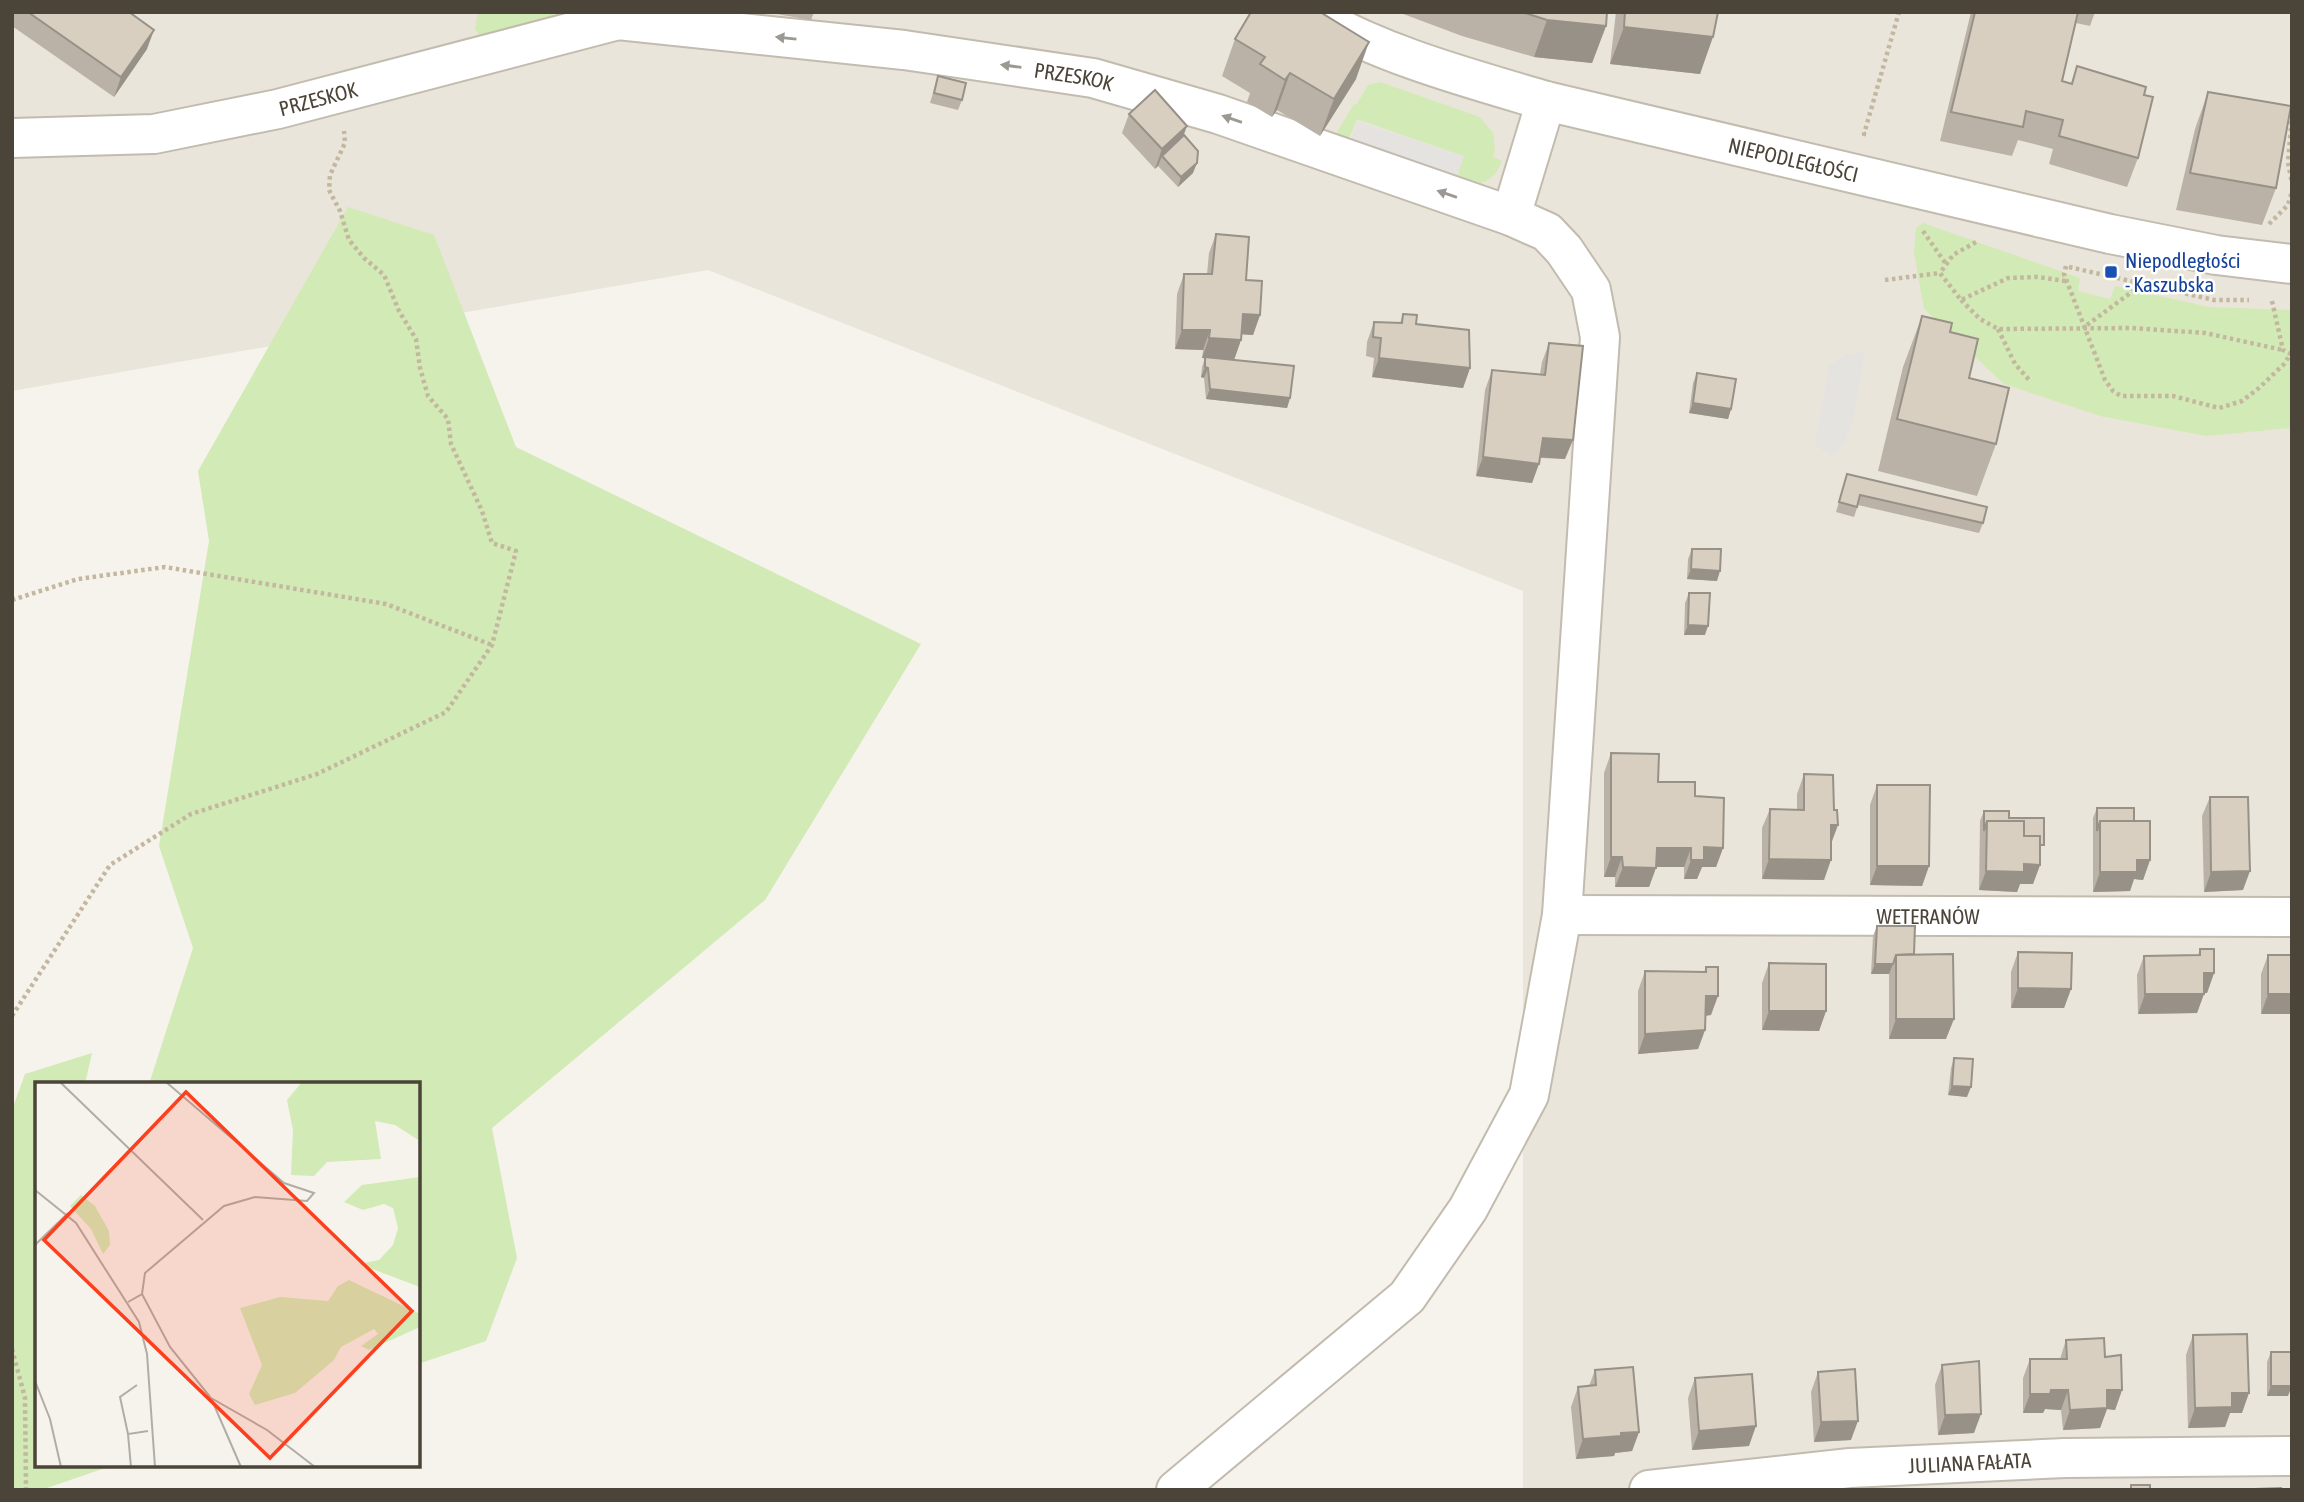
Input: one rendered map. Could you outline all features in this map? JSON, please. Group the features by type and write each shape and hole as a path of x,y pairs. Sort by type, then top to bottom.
{"street":[{"name":"NIEPODLEGŁOŚCI","path":"1308,12 1382,49 1456,75 1546,101 2110,234 2216,255 2292,264"},
{"name":"PRZESKOK","path":"12,138 154,134 278,109 608,16 904,51 1093,78 1218,114 1511,216 1547,232 1564,250 1591,290 1600,337 1562,915 1529,1095 1468,1209 1407,1297 1176,1490"},
{"path":"1511,216 1546,101"},
{"name":"WETERANÓW","path":"1562,915 2292,916"},
{"name":"JULIANA FAŁATA","path":"1649,1490 1850,1468 2065,1458 2292,1456"}],"path":[{"path":"1864,134 1899,12"},
{"path":"12,1016 110,864 191,814 317,774 446,712 492,645 516,551 492,543 482,511 451,444 448,419 428,396 416,339 399,311 384,275 364,258 349,240 340,211 328,190 330,175 345,143 344,125 328,96"},
{"path":"2292,114 2288,162 2292,184"},
{"path":"1920,225 1946,264"},
{"path":"1885,280 1940,273 1953,255 1976,242 1980,235"},
{"path":"1940,273 1980,319 1998,329 2085,327 2205,333 2291,353 2284,364 2242,401 2220,408 2173,396 2121,396 2113,391 2105,380 2085,327 2064,275 2066,266"},
{"path":"1961,300 2008,278 2037,276 2067,281"},
{"path":"2085,327 2133,290 2136,283"},
{"path":"2272,300 2283,350"},
{"path":"1998,329 2015,364 2031,382"},
{"path":"12,600 78,579 165,568 386,604 492,645"},
{"path":"12,1349 25,1398 26,1490"}],"shaded area":[{"path":"12,12 2292,12 2292,1490 1523,1490 1523,591 708,270 12,391"},
{"path":"1357,122 1464,156 1455,183 1349,149"},
{"path":"1865,351 1854,419 1833,458 1815,444 1829,365 1848,354"}],"green space":[{"path":"478,12 563,12 565,16 480,37 475,29"},
{"path":"1380,82 1480,117 1493,133 1493,157 1502,161 1494,175 1477,184 1455,183 1463,156 1357,119 1347,143 1338,140 1336,134 1354,104 1357,104 1368,85"},
{"path":"348,207 434,235 516,447 921,644 765,900 492,1128 517,1258 486,1341 420,1363 420,1082 150,1082 193,948 159,846 209,541 198,471"},
{"path":"1923,223 2080,278 2078,291 2110,299 2115,286 2209,307 2292,310 2292,428 2206,436 2100,416 2004,384 1924,309 1914,252 1916,228"},
{"path":"92,1053 85,1082 35,1082 35,1467 108,1467 41,1490 12,1490 12,1110 25,1074"}],"building":[{"path":"28,12 129,12 154,30 121,77"},
{"path":"1251,12 1320,12 1369,42 1334,99 1290,73 1285,80 1260,64 1265,57 1235,39"},
{"path":"1522,12 1607,12 1606,26 1547,20"},
{"path":"1625,12 1718,12 1713,37 1624,27"},
{"path":"1975,12 2078,12 2062,81 2072,84 2077,66 2146,87 2144,95 2153,97 2138,158 2059,136 2063,120 2026,111 2023,127 1951,112"},
{"path":"938,76 966,83 962,100 934,93"},
{"path":"1155,90 1187,126 1162,149 1129,114"},
{"path":"2208,92 2291,106 2276,188 2190,173"},
{"path":"1184,135 1198,151 1197,163 1181,177 1162,156"},
{"path":"1216,234 1249,237 1246,280 1262,281 1260,315 1243,314 1241,340 1209,338 1210,330 1182,330 1184,274 1212,274"},
{"path":"1403,314 1417,315 1416,324 1469,330 1470,368 1379,358 1381,338 1373,337 1374,322 1402,323"},
{"path":"1922,316 1952,323 1950,332 1978,339 1969,378 2009,388 1996,444 1897,419"},
{"path":"1549,343 1583,346 1573,440 1543,438 1539,464 1483,457 1492,370 1545,375"},
{"path":"1205,357 1294,366 1290,398 1210,389"},
{"path":"1697,373 1736,379 1731,409 1693,403"},
{"path":"1847,474 1987,507 1983,523 1860,495 1857,507 1839,502"},
{"path":"1692,549 1721,549 1720,571 1691,569"},
{"path":"1689,593 1710,593 1708,626 1688,625"},
{"path":"1611,753 1659,754 1658,782 1695,782 1695,796 1724,798 1723,848 1704,847 1704,860 1691,860 1691,848 1657,848 1656,868 1623,867 1622,857 1611,857"},
{"path":"1804,774 1833,775 1834,810 1837,810 1838,825 1831,825 1831,860 1769,859 1770,809 1804,810"},
{"path":"1877,785 1930,785 1929,866 1877,866"},
{"path":"2210,797 2248,797 2250,871 2211,872"},
{"path":"2097,808 2134,808 2134,821 2100,821 2097,831"},
{"path":"1984,811 2009,811 2009,818 2044,818 2044,845 2040,845 2040,836 2024,836 2024,821 1987,821 1984,831"},
{"path":"1987,821 2024,821 2024,836 2040,836 2040,865 2024,864 2024,872 1986,871"},
{"path":"2100,821 2150,821 2150,860 2137,860 2137,872 2100,872"},
{"path":"1877,926 1915,926 1914,954 1896,955 1893,964 1875,964"},
{"path":"2200,949 2214,949 2214,973 2204,973 2204,994 2145,994 2144,956 2200,955"},
{"path":"2018,952 2072,953 2071,989 2018,988"},
{"path":"1953,954 1954,1019 1896,1019 1896,955"},
{"path":"2268,955 2292,955 2292,994 2268,994"},
{"path":"1769,963 1826,964 1826,1011 1769,1011"},
{"path":"1706,967 1718,967 1718,996 1706,996 1705,1030 1645,1034 1645,971 1706,972"},
{"path":"1954,1058 1973,1059 1971,1087 1952,1086"},
{"path":"2247,1334 2249,1393 2232,1393 2232,1407 2195,1408 2193,1335"},
{"path":"2104,1338 2105,1357 2121,1355 2122,1390 2107,1390 2107,1408 2070,1410 2068,1390 2030,1394 2030,1359 2067,1359 2066,1340"},
{"path":"2271,1352 2292,1352 2292,1386 2271,1386"},
{"path":"1979,1361 1981,1414 1945,1415 1942,1365"},
{"path":"1633,1367 1639,1432 1583,1439 1578,1387 1596,1385 1595,1370"},
{"path":"1855,1369 1858,1421 1821,1422 1818,1372"},
{"path":"1752,1374 1756,1426 1699,1431 1695,1378"},
{"path":"2131,1485 2150,1485 2150,1490 2131,1490"},
{"path":"2281,1488 2281,1490 2226,1490"}],"place":[{"name":"Niepodległości - Kaszubska","path":"2111,272"}]}
